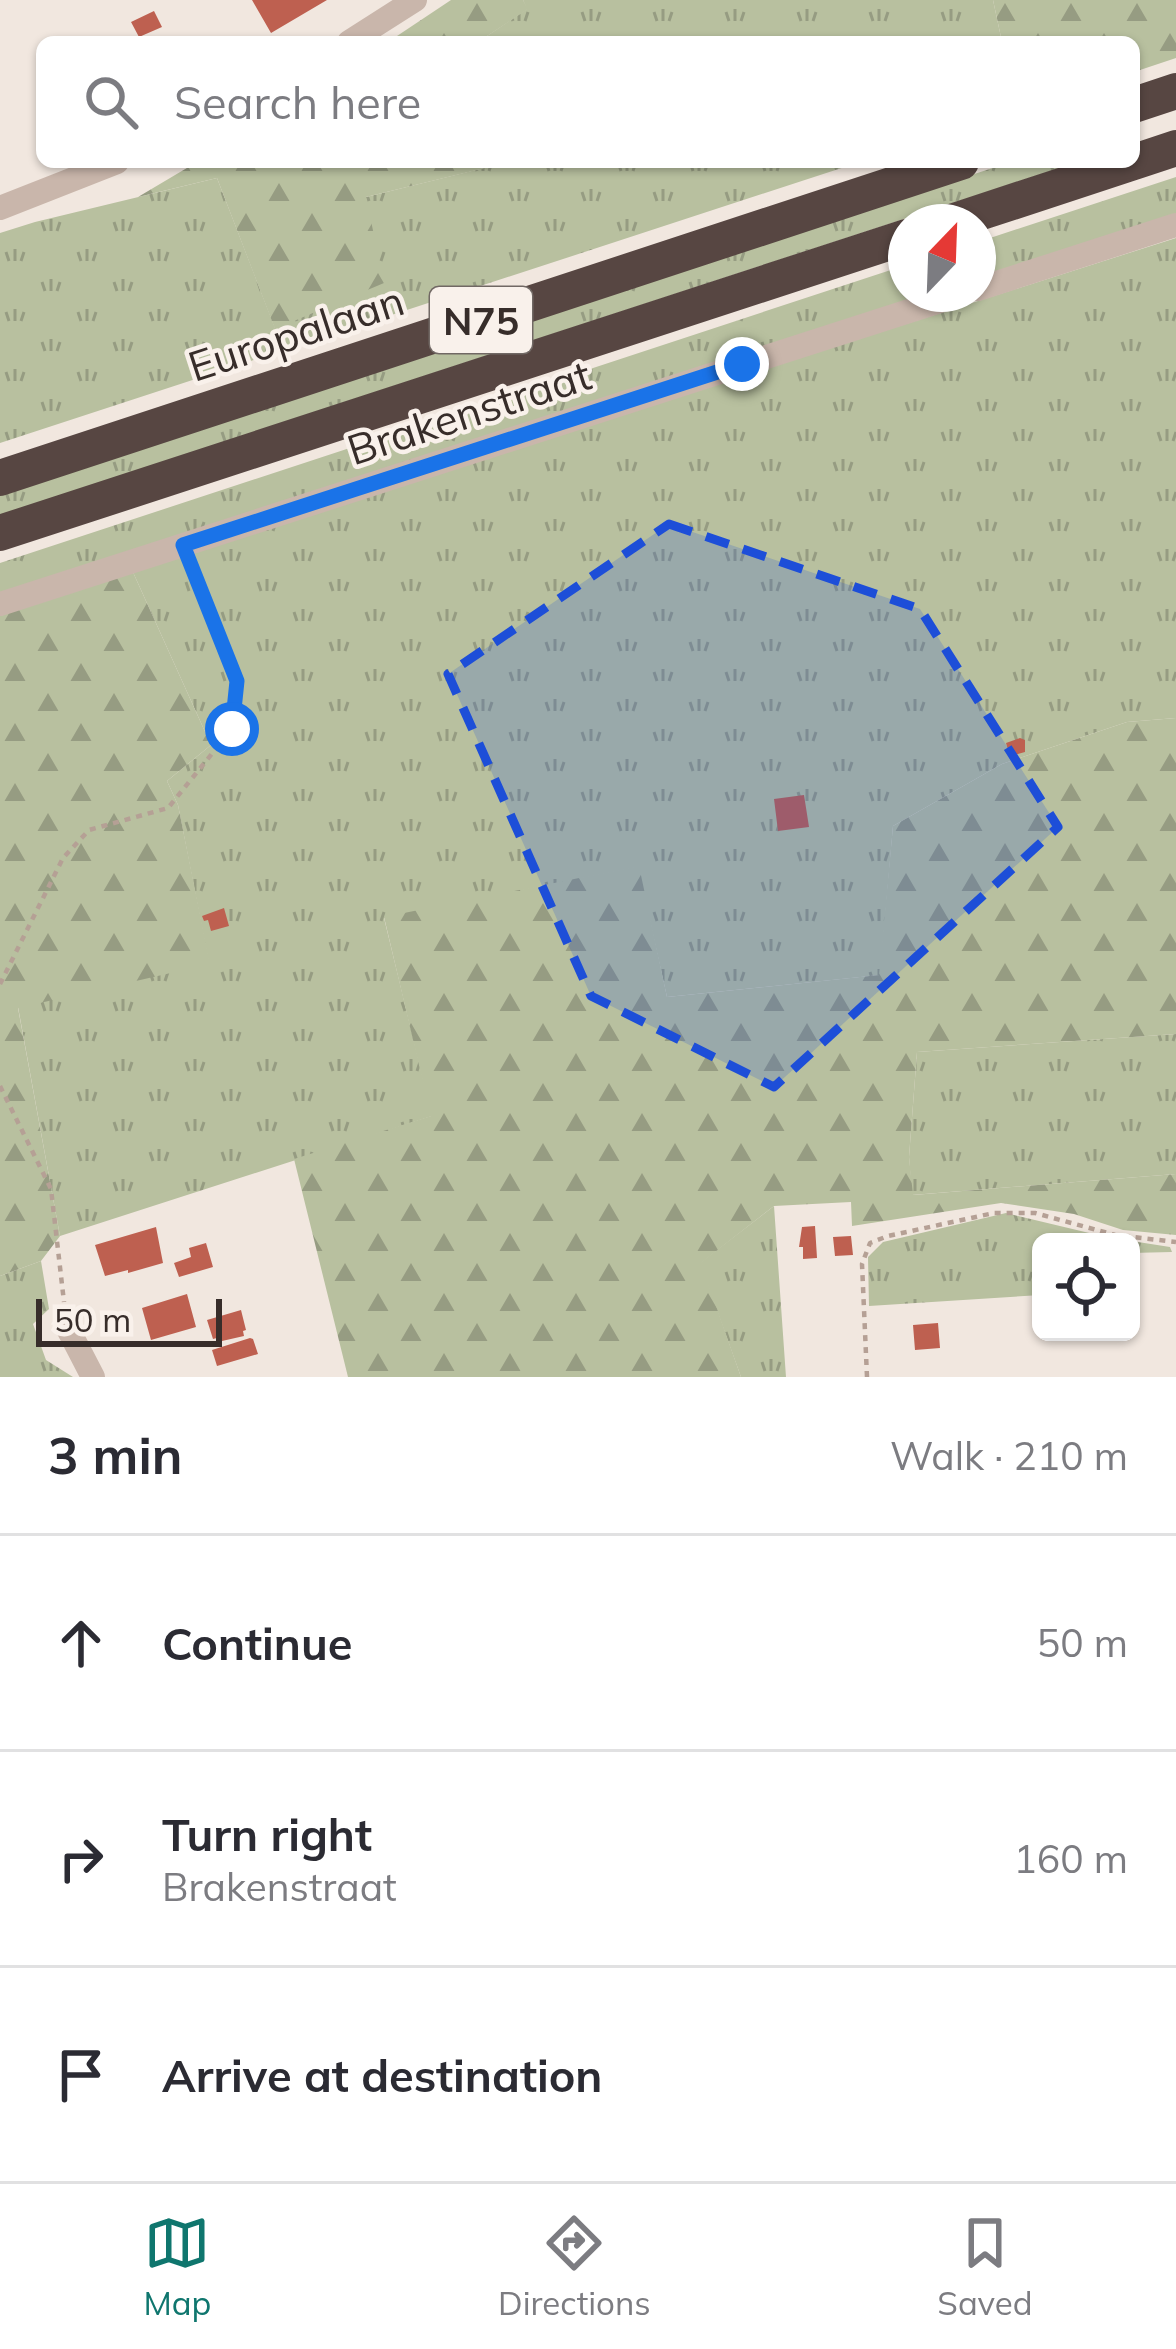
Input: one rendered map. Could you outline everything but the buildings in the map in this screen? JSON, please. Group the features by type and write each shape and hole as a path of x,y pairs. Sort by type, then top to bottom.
{"highway":[{"path":"1140,103 1176,92"},
{"path":"1140,160 1176,148"},
{"name":"Europalaan","path":"0,478 944,168"},
{"path":"996,207 1116,168"},
{"name":"N75","path":"0,533 888,243"}],"street":[{"path":"358,36 406,2"},
{"path":"0,208 102,168"},
{"path":"996,283 1176,225"},
{"name":"Brakenstraat","path":"0,604 906,312"},
{"path":"65,1316 93,1377"}],"path":[{"path":"0,984 62,858 89,830 168,808 232,729 237,681 183,545"},
{"path":"0,1086 50,1189 65,1316"},
{"path":"867,1377 862,1264 870,1243 1006,1213 1035,1213 1115,1235 1176,1242"}],"highlighted area":[{"path":"669,524 920,609 1058,827 774,1087 591,996 448,674"}],"green space":[{"path":"451,0 523,0 528,9 487,36 397,36"},
{"path":"523,0 993,0 1001,36 487,36 527,9"},
{"path":"993,0 1176,0 1176,58 1140,70 1140,36 1001,36"},
{"path":"187,168 485,168 366,197 384,283 275,329 217,178 138,197"},
{"path":"484,168 842,168 0,443 0,233 217,178 275,328 366,197"},
{"path":"993,168 1060,168 950,204 888,204 888,224 0,515 0,493"},
{"path":"1176,177 1176,214 996,273 996,236"},
{"path":"1176,238 1176,718 1127,722 1002,764 893,826 880,975 667,997 638,867 384,918 432,1116 60,1236 18,1007 209,963 178,805 167,781 211,745 132,570 943,312 996,312 996,295"},
{"path":"888,271 888,309 0,596 0,563"},
{"path":"132,570 211,745 167,781 178,805 210,964 18,1008 60,1236 41,1261 0,1276 0,616"},
{"path":"1176,718 1176,1034 917,1052 909,1157 913,1195 1176,1174 1176,1235 1123,1230 1074,1214 1001,1203 852,1226 851,1202 774,1206 701,1263 741,1377 348,1377 294,1159 431,1116 384,917 639,866 667,997 879,975 893,826 1002,764 1127,722"},
{"path":"1176,1034 1176,1174 912,1195 909,1157 917,1052"},
{"path":"774,1206 786,1377 741,1377 700,1263"},
{"path":"1006,1213 1089,1233 1032,1233 1032,1296 869,1306 868,1257 883,1242"},
{"path":"1140,1242 1170,1247 1172,1252 1140,1253"},
{"path":"41,1261 49,1309 33,1324 46,1360 73,1377 0,1377 0,1276"}],"route":[{"path":"232,729 237,681 183,545 742,364"}]}
